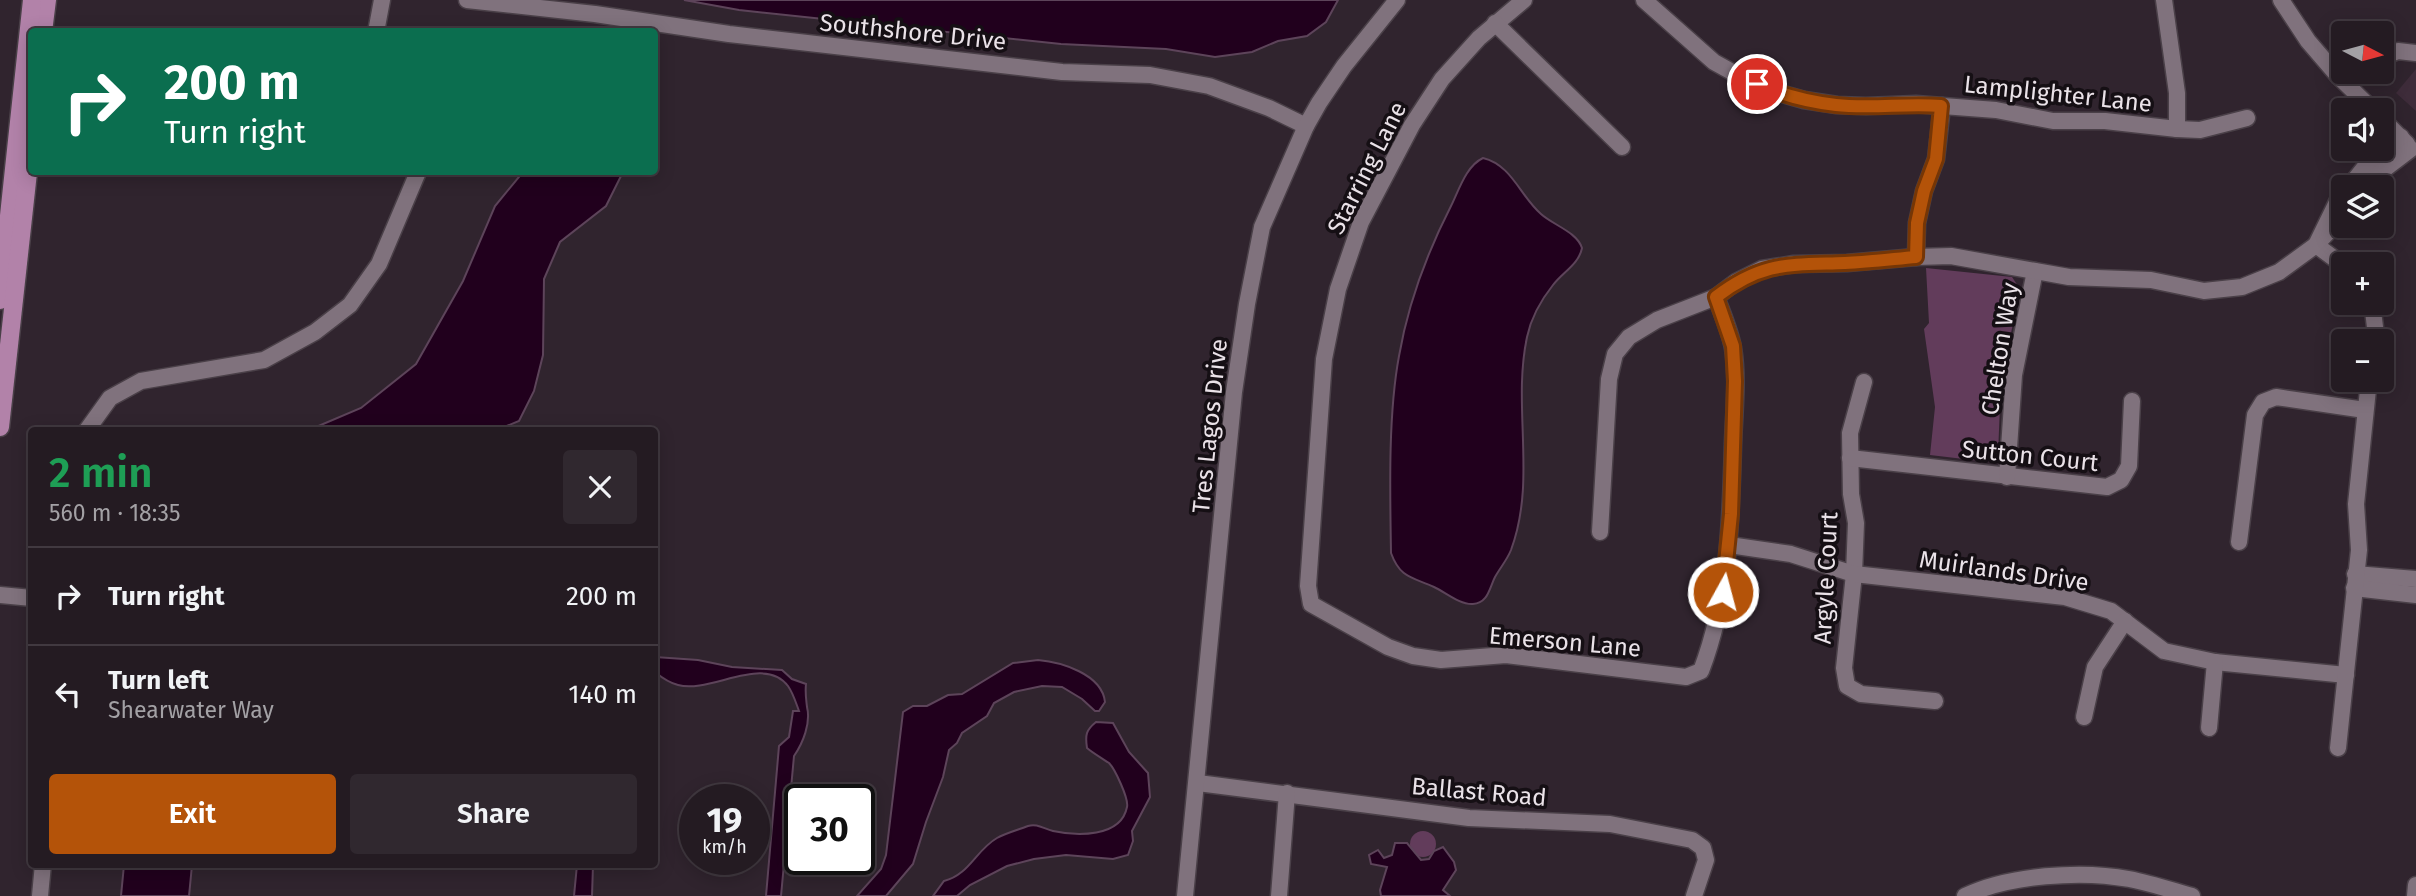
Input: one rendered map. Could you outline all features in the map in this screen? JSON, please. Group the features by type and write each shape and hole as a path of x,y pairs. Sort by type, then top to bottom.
{"main road":[{"path":"29,28 32,0"},
{"path":"44,28 47,0"},
{"path":"0,300 28,38"},
{"path":"0,427 4,318 28,162"}],"street":[{"path":"377,28 382,0"},
{"name":"Southshore Drive","path":"467,0 589,6 729,34 1062,72 1150,75 1209,86 1269,108 1306,126"},
{"name":"Tres Lagos Drive","path":"1185,896 1234,392 1262,227 1306,126 1344,66 1397,0"},
{"name":"Starring Lane","path":"1311,604 1308,586 1324,359 1338,289 1361,222 1412,125 1446,74 1495,23 1524,0"},
{"name":"Lamplighter Lane","path":"1644,0 1714,62 1772,91 1804,100 1837,105 1916,104 1996,110 2053,121 2105,121 2200,130 2247,118"},
{"path":"2164,0 2177,93 2178,129"},
{"path":"2281,0 2308,41 2360,98"},
{"path":"1495,23 1622,147"},
{"path":"2394,52 2416,53"},
{"path":"1916,257 1917,223 1924,191 1936,159 1941,106"},
{"path":"2394,131 2409,147"},
{"path":"2358,175 2364,168 2409,147"},
{"path":"2376,175 2409,147"},
{"path":"89,427 110,398 141,381 264,360 315,332 350,305 379,264 417,175"},
{"path":"2316,245 2331,214"},
{"path":"1600,532 1609,379 1615,354 1629,337 1657,320 1716,297 1735,282 1762,269 1794,264 1951,256 2069,277 2151,280 2204,291 2242,287 2279,272 2316,245 2331,229"},
{"path":"2316,245 2331,256"},
{"name":"Chelton Way","path":"2007,477 2014,375 2035,271"},
{"path":"1716,297 1733,346 1735,381 1728,545"},
{"name":"Argyle Court","path":"1864,382 1850,433 1851,494 1856,523 1854,574 1844,668 1847,686 1861,694 1935,701"},
{"path":"2338,748 2359,550 2356,504 2367,392"},
{"path":"2239,542 2255,415 2263,402 2276,397 2365,410"},
{"name":"Sutton Court","path":"1850,458 2107,487 2121,480 2129,466 2132,401"},
{"name":"Emerson Lane","path":"1311,604 1388,647 1413,656 1441,660 1506,655 1686,677 1701,671 1708,653 1723,592 1728,545"},
{"name":"Muirlands Drive","path":"1728,545 1791,554 1854,574 2065,597 2111,611 2164,651 2216,662 2346,675"},
{"path":"2354,581 2410,586"},
{"path":"0,594 28,598"},
{"path":"2084,717 2095,667 2125,621"},
{"path":"2209,728 2216,662"},
{"name":"Ballast Road","path":"1198,783 1469,818 1610,824 1692,840 1703,848 1706,860 1694,896"},
{"path":"1279,896 1287,793"},
{"path":"40,896 43,868"},
{"path":"1965,896 1984,887 2021,880 2080,875 2129,879 2192,896"},
{"path":"2415,896 2416,886"}],"shaded area":[{"path":"684,0 1338,0 1326,22 1307,36 1278,41 1252,52 1215,57 1166,49 1061,44 739,10"},
{"path":"2416,69 2416,111 2396,93"},
{"path":"1483,158 1509,174 1534,207 1575,237 1582,248 1574,263 1544,297 1529,330 1523,363 1524,470 1519,524 1508,557 1487,595 1478,603 1468,604 1408,576 1398,567 1391,553 1391,454 1395,379 1413,298 1434,242 1460,186 1472,167"},
{"path":"521,175 622,175 606,206 560,242 544,279 543,355 534,391 519,421 504,427 316,427 361,408 416,364 463,281 495,206"},
{"path":"1926,268 2012,277 2020,289 2001,382 1998,454 1989,462 1930,455 1935,407 1924,329 1929,323"},
{"path":"658,657 698,660 732,667 782,670 792,679 806,684 807,726 794,756 791,784 784,784 784,864 781,896 766,896 768,875 770,875 779,746 789,737 793,711 799,711 791,692 778,677 765,674 751,674 691,686 678,685 658,674"},
{"path":"1038,660 1058,663 1089,677 1102,692 1105,702 1099,711 1095,711 1062,687 1042,686 1014,692 994,703 987,716 962,733 957,743 949,750 943,777 913,864 886,896 857,896 881,869 886,855 903,712 913,706 927,706 948,695 962,694 1013,663"},
{"path":"1096,722 1113,723 1129,752 1148,773 1150,797 1132,831 1133,841 1128,855 1113,859 1066,855 1034,859 1007,866 970,885 957,896 933,896 944,881 960,873 983,849 1004,835 1031,825 1063,833 1085,834 1107,830 1116,825 1123,817 1127,803 1112,766 1087,748 1087,733"},
{"path":"1423,831 1432,835 1436,844 1432,853 1423,857 1414,853 1410,844 1414,835"},
{"path":"1395,843 1407,843 1421,860 1429,859 1434,851 1443,847 1454,862 1456,870 1443,890 1450,896 1381,896 1380,890 1387,867 1371,864 1369,855 1378,850 1384,858 1392,855"},
{"path":"124,868 192,868 189,896 121,896"},
{"path":"577,868 593,868 592,896 574,896"}],"route":[{"path":"1723,592 1731,514 1735,381 1733,346 1716,297 1735,282 1762,269 1794,264 1916,257 1917,223 1939,143 1941,106 1837,105 1804,100 1757,84"}]}
